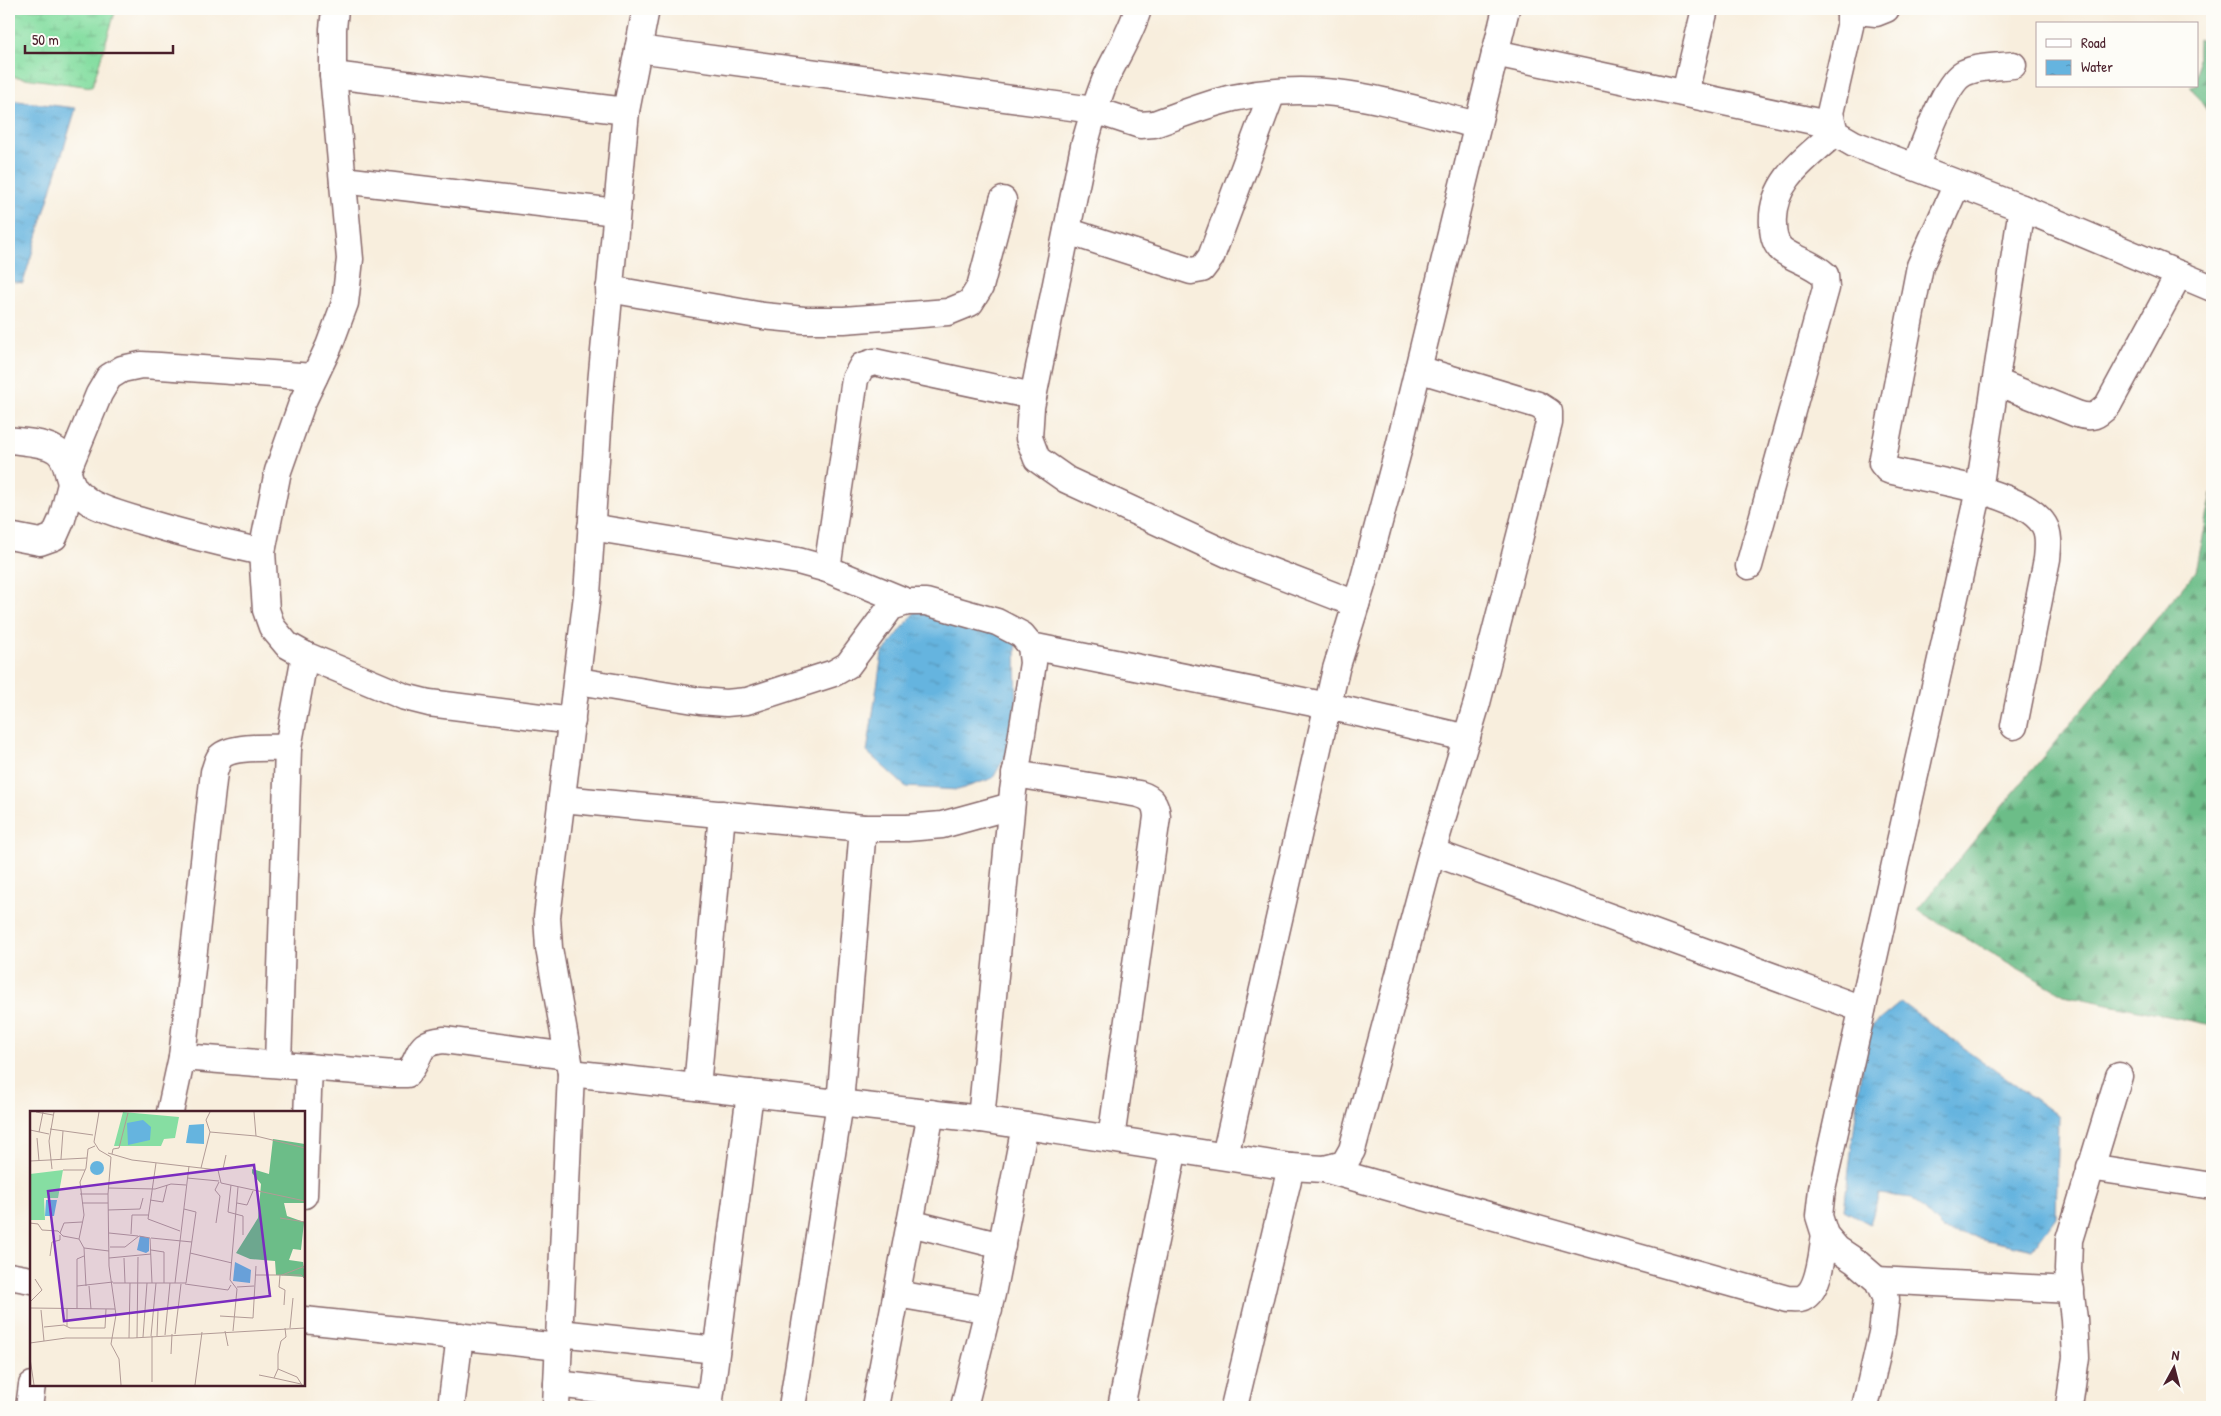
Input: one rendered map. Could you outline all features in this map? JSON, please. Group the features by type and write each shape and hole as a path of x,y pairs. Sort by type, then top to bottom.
{"street":[{"path":"335,9 333,75 350,258 345,303 302,403 278,471 262,552 266,610 272,627 287,645 305,656 405,697 429,703 572,721"},
{"path":"646,9 626,111 601,384 587,595 578,681 547,917 549,948 569,1065 557,1396 709,1405 750,1093"},
{"path":"1138,9 1133,25 1106,77 1094,110 1033,396 1028,438 1037,459 1066,480 1234,557 1356,604"},
{"path":"1225,1156 1336,669 1398,451 1506,9"},
{"path":"1685,94 1705,9"},
{"path":"1833,129 1830,113 1850,26 1849,10 1876,13 1886,9"},
{"path":"638,49 1094,110 1140,125 1154,124 1232,98 1272,92 1313,91 1338,93 1477,125"},
{"path":"1495,53 1685,94 1833,129 1854,144 2022,208 2212,288"},
{"path":"1915,168 1946,93 1955,80 1965,73 1979,69 2013,65"},
{"path":"333,75 626,111"},
{"path":"1067,232 1191,271 1202,269 1212,257 1272,92"},
{"path":"1749,566 1826,288 1825,275 1821,270 1782,249 1776,242 1773,231 1773,211 1784,179 1833,129"},
{"path":"343,180 616,212"},
{"path":"1958,184 1920,266 1882,463 1888,470 1979,490 2024,506 2037,515 2045,527 2048,540 2047,559 2014,726"},
{"path":"609,289 764,316 804,320 844,320 948,312 970,303 980,287 1003,200"},
{"path":"1865,1407 1882,1333 1886,1299 1877,1280 1856,1261 1837,1249 1825,1235 1819,1216 1822,1189 1979,490 2022,208"},
{"path":"1996,382 2088,418 2098,416 2108,405 2179,274"},
{"path":"827,569 855,379 862,366 874,362 1033,396"},
{"path":"9,536 40,542 54,537 62,519 70,476 99,394 109,377 122,369 141,365 314,377"},
{"path":"1324,1169 1344,1164 1352,1150 1432,852 1503,604 1549,424 1549,412 1538,405 1418,369"},
{"path":"9,440 47,446 56,450 62,456 78,493 91,503 115,513 182,533 262,552"},
{"path":"592,527 758,554 827,569 907,602"},
{"path":"578,681 700,701 726,703 747,700 834,673 848,665 891,607 907,602 926,602 998,622 1022,635 1031,646 1033,663 1011,806 981,1119"},
{"path":"1031,646 1328,706 1466,738"},
{"path":"278,1064 288,748 305,656"},
{"path":"170,1111 182,1057 214,772 219,758 227,752 242,749 288,748"},
{"path":"1015,774 1139,794 1150,797 1156,806 1157,817 1111,1139"},
{"path":"562,799 863,828 907,828 942,825 1011,806"},
{"path":"697,1087 722,814"},
{"path":"792,1407 840,1103 863,828"},
{"path":"1432,852 1862,1009"},
{"path":"182,1057 406,1074 414,1067 421,1048 430,1041 444,1040 569,1065 697,1087 981,1119 1291,1167 1324,1169 1787,1299 1802,1299 1810,1292 1818,1277 1825,1235"},
{"path":"305,1169 309,1067"},
{"path":"2069,1407 2076,1357 2068,1270 2069,1240 2119,1076"},
{"path":"875,1407 931,1113"},
{"path":"964,1407 989,1310 1025,1126"},
{"path":"1121,1407 1174,1148"},
{"path":"1234,1407 1291,1167"},
{"path":"2090,1167 2212,1186"},
{"path":"910,1223 1002,1246"},
{"path":"9,1276 30,1280"},
{"path":"1877,1280 2071,1290"},
{"path":"897,1294 989,1310"},
{"path":"305,1320 460,1336 716,1350"},
{"path":"451,1407 460,1336"},
{"path":"29,1407 32,1386"}],"green space":[{"path":"9,9 116,9 92,87 9,76"},
{"path":"2198,39 2212,45 2212,118 2191,88 2198,88"},
{"path":"2212,493 2212,1025 2064,995 1917,910 2196,571"}],"water":[{"path":"9,100 76,108 23,283 9,281"},
{"path":"919,607 1016,634 1017,736 993,778 958,790 906,787 867,752 882,654"},
{"path":"1901,1002 2059,1117 2056,1217 2032,1250 1943,1230 1912,1198 1879,1194 1870,1224 1844,1210 1866,1031"}]}
